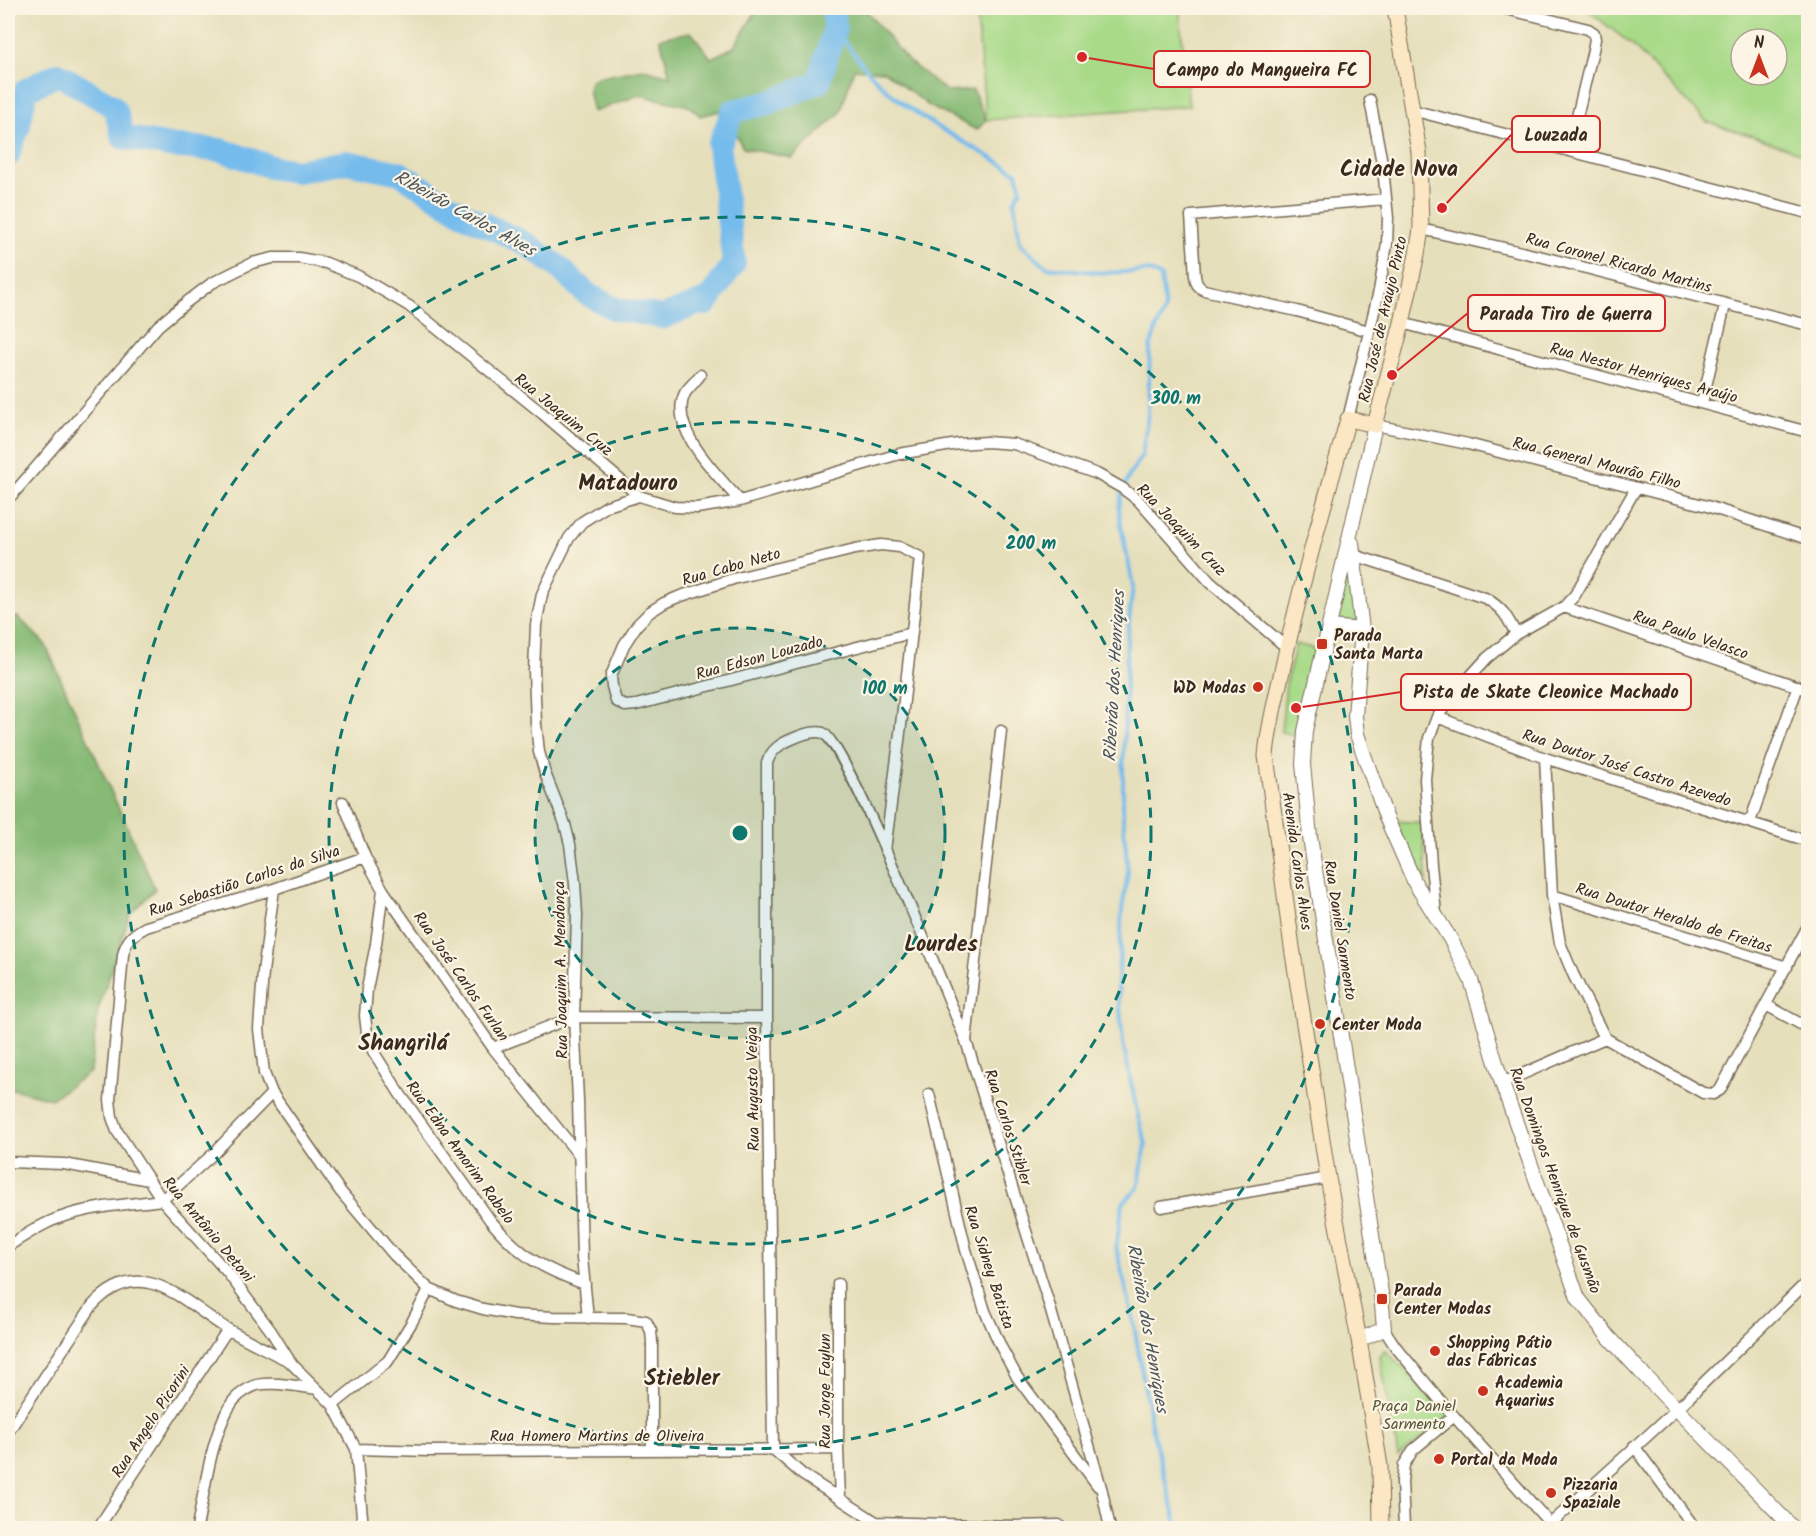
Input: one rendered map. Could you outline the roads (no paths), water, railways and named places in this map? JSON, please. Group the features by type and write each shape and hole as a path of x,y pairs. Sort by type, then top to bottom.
{"main road":[{"name":"Rua José de Araujo Pinto","path":"1376,425 1402,323 1421,229 1419,152 1395,8"},
{"path":"1348,418 1376,425"},
{"name":"Avenida Carlos Alves","path":"1348,418 1287,648 1266,756 1292,947 1328,1178 1380,1466 1381,1528"}],"street":[{"path":"1502,8 1588,29 1593,33 1595,39 1593,50 1569,150"},
{"name":"Rua José de Araujo Pinto","path":"1348,418 1379,291 1387,244 1383,168 1370,100"},
{"path":"1412,110 1809,213"},
{"path":"1369,331 1296,311 1204,290 1196,283 1191,216 1386,199"},
{"name":"Rua Coronel Ricardo Martins","path":"1421,229 1543,257 1809,325"},
{"name":"Rua Joaquim Cruz","path":"8,498 158,326 212,283 252,263 273,258 299,258 326,263 358,276 409,306 543,414 639,496 675,507 697,508 740,501 899,454 958,444 987,442 1014,444 1089,471 1113,482 1138,500 1210,582 1287,648"},
{"path":"1702,403 1725,305"},
{"name":"Rua Nestor Henriques Araújo","path":"1402,323 1809,432"},
{"path":"700,375 685,393 682,405 682,418 686,433 740,501"},
{"path":"1351,533 1376,425"},
{"name":"Rua General Mourão Filho","path":"1376,425 1468,444 1707,506 1809,539"},
{"path":"1437,917 1425,779 1429,738 1437,717 1487,658 1516,634 1564,607 1575,595 1636,488"},
{"name":"Rua Joaquim A. Mendonça","path":"588,1318 578,1154 574,1017 577,915 575,883 565,824 539,752 534,671 536,625 542,594 569,538 582,522 607,506 639,496"},
{"name":"Rua Domingos Henrique de Gusmão","path":"1351,533 1362,630 1355,695 1357,734 1386,817 1415,883 1437,917 1471,980 1502,1083 1578,1298 1608,1336 1793,1528"},
{"name":"Rua Daniel Sarmento","path":"1351,533 1305,731 1303,764 1310,837 1381,1293 1384,1329"},
{"name":"Rua Cabo Neto","path":"616,701 611,676 624,645 637,625 650,612 671,600 733,579 855,549 881,545 899,547 920,557 911,633"},
{"path":"1354,555 1485,598 1504,612 1516,634"},
{"name":"Rua Paulo Velasco","path":"1564,607 1803,688"},
{"path":"1330,627 1362,630"},
{"path":"911,633 885,850 966,1041"},
{"name":"Rua Edson Louzado","path":"616,701 625,706 636,705 911,633"},
{"path":"1750,822 1803,688"},
{"name":"Rua Doutor José Castro Azevedo","path":"1437,717 1545,758 1809,841"},
{"name":"Rua Carlos Stibler","path":"1001,731 966,1041 1049,1304 1102,1491 1109,1525"},
{"name":"Rua Augusto Veiga","path":"773,1449 767,1018 767,764 774,750 791,740 816,732 824,733 830,738 842,756 885,850"},
{"path":"1545,758 1552,895 1560,943 1605,1038 1703,1093 1713,1094 1720,1090 1809,926"},
{"name":"Rua José Carlos Furlan","path":"343,802 365,857 383,890 493,1048 578,1154"},
{"name":"Rua Sebastião Carlos da Silva","path":"133,935 146,927 274,889 365,857"},
{"path":"274,889 263,972 259,1029 264,1073 272,1093 340,1191 394,1255 429,1289 456,1301 515,1315 640,1319 649,1325 652,1342 652,1449"},
{"name":"Rua Edna Amorim Rabelo","path":"383,890 367,989 365,1016 367,1033 373,1051 400,1094 502,1235 539,1265 556,1274 585,1284"},
{"name":"Rua Doutor Heraldo de Freitas","path":"1552,895 1787,967"},
{"name":"Rua Antônio Detoni","path":"133,935 125,945 123,955 111,1100 112,1117 117,1131 162,1200 228,1273 271,1330 291,1363"},
{"path":"1766,1005 1809,1028"},
{"path":"493,1048 574,1017 767,1018"},
{"path":"1502,1083 1605,1038"},
{"path":"8,1246 64,1216 162,1200 212,1155 272,1093"},
{"name":"Rua Sidney Batista","path":"929,1094 966,1250 985,1311 1017,1377 1102,1491"},
{"path":"8,1162 64,1164 149,1180"},
{"path":"1161,1207 1328,1178"},
{"path":"1359,1340 1384,1329 1395,1346 1550,1527 1634,1446 1678,1408 1809,1281"},
{"path":"8,1432 101,1296 115,1287 130,1283 145,1282 162,1286 182,1296 228,1329 291,1363 333,1405 356,1449 363,1528"},
{"name":"Rua Jorge Faylun","path":"838,1284 840,1498"},
{"path":"333,1405 388,1361 429,1289"},
{"name":"Rua Angelo Picorini","path":"98,1528 228,1329"},
{"path":"197,1528 214,1448 225,1416 235,1398 258,1385 277,1384 318,1389"},
{"path":"1404,1528 1402,1481 1404,1465 1413,1450 1454,1416"},
{"path":"1634,1446 1695,1528"},
{"name":"Rua Homero Martins de Oliveira","path":"356,1449 430,1451 838,1449"},
{"path":"773,1449 802,1475 840,1498 874,1525 1012,1527 1059,1525"}],"waterway":[{"name":"Ribeirão Carlos Alves","path":"8,155 19,125 26,90 58,74 111,105 116,111 123,137 169,146 221,150 275,168 298,171 346,162 400,173 463,214 528,245 557,266 587,294 615,309 663,317 706,300 706,304 734,263 719,146 733,111 768,103 819,82 835,28 833,8"},
{"name":"Ribeirão dos Henriques","path":"835,28 867,70 904,104 1017,173 1021,190 1014,201 1020,243 1046,267 1103,273 1150,271 1161,277 1165,310 1150,348 1148,414 1142,455 1122,492 1119,508 1133,585 1127,641 1123,774 1123,818 1128,872 1122,910 1118,987 1123,1043 1146,1144 1138,1188 1123,1203 1116,1247 1132,1314 1152,1429 1178,1528"}],"place":[{"name":"Campo do Mangueira FC","path":"1082,57"},
{"name":"Louzada","path":"1442,208"},
{"name":"Parada Tiro de Guerra","path":"1392,375"},
{"name":"Parada Santa Marta","path":"1322,644"},
{"name":"WD Modas","path":"1258,687"},
{"name":"Pista de Skate Cleonice Machado","path":"1296,708"},
{"name":"Center Moda","path":"1320,1024"},
{"name":"Parada Center Modas","path":"1382,1299"},
{"name":"Shopping Pátio das Fábricas","path":"1435,1351"},
{"name":"Academia Aquarius","path":"1483,1391"},
{"name":"Portal da Moda","path":"1439,1459"},
{"name":"Pizzaria Spaziale","path":"1551,1493"}],"district":[{"name":"Cidade Nova","path":"1399,168"},
{"name":"Matadouro","path":"628,482"},
{"name":"Lourdes","path":"941,943"},
{"name":"Shangrilá","path":"403,1042"},
{"name":"Stiebler","path":"682,1377"}],"park label":[{"name":"Praça Daniel Sarmento","path":"1414,1414"}]}
